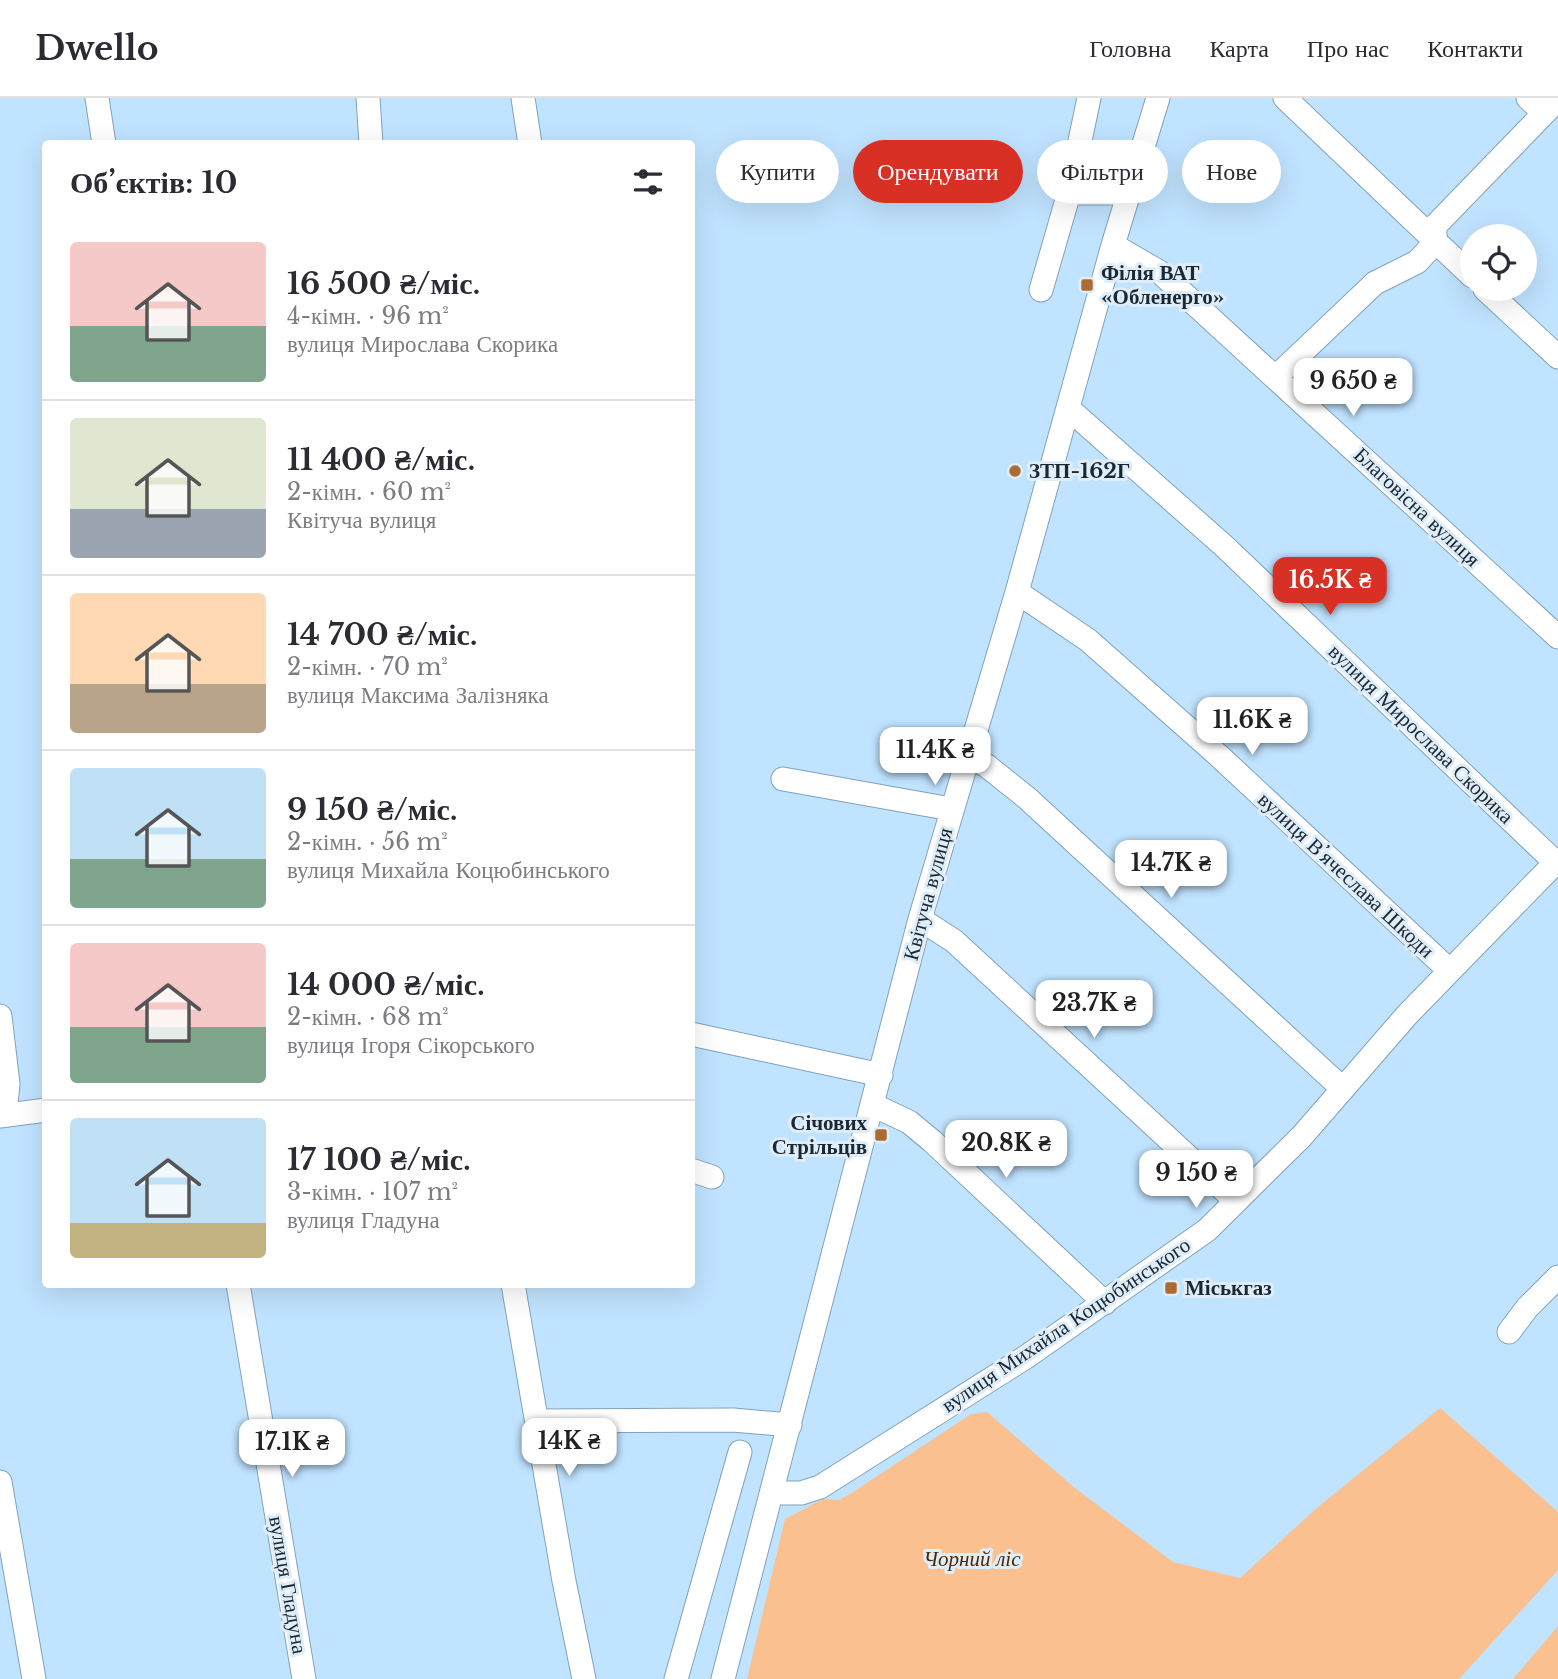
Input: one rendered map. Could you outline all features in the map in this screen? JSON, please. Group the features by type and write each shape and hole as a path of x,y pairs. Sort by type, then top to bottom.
{"street":[{"path":"97,98 103,140"},
{"path":"368,98 371,140"},
{"path":"523,98 529,140"},
{"path":"1080,140 1089,98"},
{"name":"Квітуча вулиця","path":"1145,140 1158,98"},
{"path":"1285,98 1460,265"},
{"path":"1436,243 1434,227 1543,103"},
{"path":"1041,290 1066,203"},
{"name":"Квітуча вулиця","path":"723,1679 920,919 1017,592 1125,203"},
{"path":"1276,377 1375,284 1417,262 1436,243"},
{"name":"Благовісна вулиця","path":"1113,245 1161,273 1558,637"},
{"path":"1498,301 1557,353"},
{"name":"вулиця Мирослава Скорика","path":"1069,409 1224,546 1557,861"},
{"name":"вулиця Вʼячеслава Шкоди","path":"1017,592 1088,640 1218,755 1450,971"},
{"path":"967,755 987,766 1027,798 1343,1089"},
{"path":"783,779 951,810"},
{"name":"вулиця Михайла Коцюбинського","path":"772,1493 801,1493 820,1487 1105,1303 1207,1230 1302,1136 1407,1015 1557,861"},
{"path":"920,919 954,942 1236,1201"},
{"path":"0,1016 8,1084 2,1116 42,1111"},
{"path":"695,1035 881,1074"},
{"path":"873,1105 909,1122 932,1141 1105,1303"},
{"path":"1509,1332 1527,1308 1558,1277"},
{"name":"вулиця Гладуна","path":"239,1288 304,1679"},
{"path":"514,1288 564,1581 584,1679"},
{"path":"538,1421 733,1420 790,1425"},
{"path":"676,1679 740,1452"},
{"path":"0,1482 34,1679"}],"green space":[{"name":"Чорний ліс","path":"1440,1408 1558,1512 1558,1570 1459,1679 747,1679 785,1519 823,1499 839,1500 971,1414 987,1412 1075,1488 1173,1562 1240,1578 1318,1507"},
{"path":"1558,1626 1558,1679 1513,1679"}],"place":[{"name":"Філія ВАТ «Обленерго»","path":"1087,285"},
{"name":"ЗТП-162Г","path":"1015,471"},
{"name":"Січових Стрільців","path":"881,1135"},
{"name":"Міськгаз","path":"1171,1288"}]}
